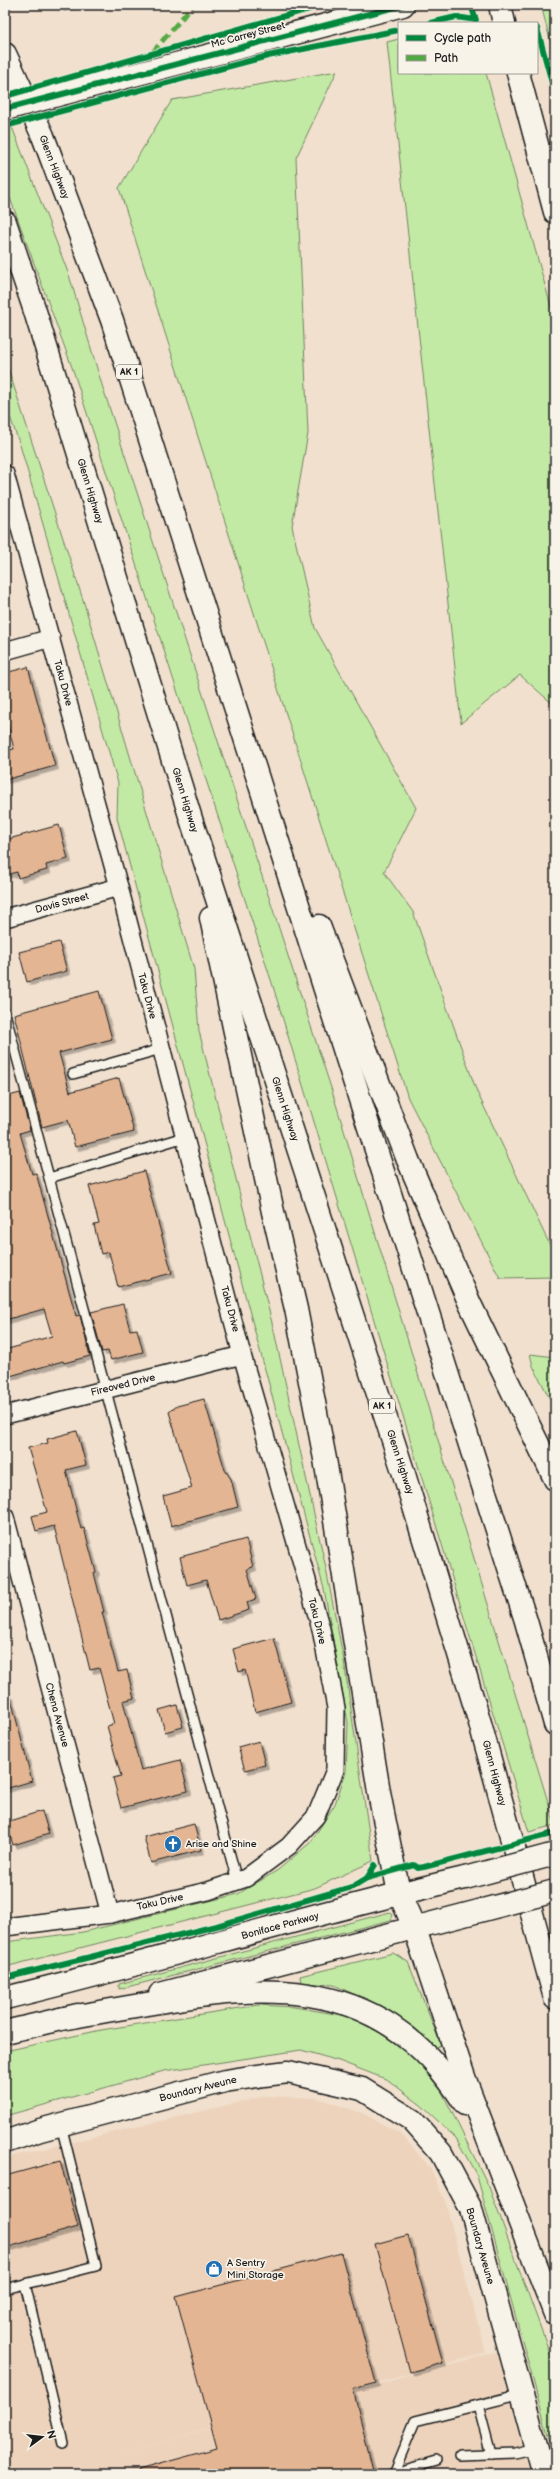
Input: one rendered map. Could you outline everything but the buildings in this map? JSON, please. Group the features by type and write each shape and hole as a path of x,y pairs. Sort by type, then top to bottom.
{"main road":[{"name":"Mc Carrey Street","path":"5,109 403,5"},
{"path":"500,5 504,22"},
{"name":"Glenn Highway","path":"5,54 43,136 112,320 526,1621 555,1724"},
{"path":"518,74 555,212"},
{"name":"Glenn Highway","path":"5,222 34,308 191,819 404,1474 480,1723 555,1998"},
{"path":"232,698 408,1160 470,1304 555,1479"},
{"path":"191,819 226,997 299,1324 325,1459 380,1798 399,1893 415,1929 464,2077 521,2230"},
{"path":"526,1621 555,1700"},
{"name":"Boniface Parkway","path":"5,1998 100,1975 399,1893 466,1878 555,1854"},
{"path":"5,2032 415,1929 555,1891"},
{"path":"60,2019 205,1996 276,1990 317,1995 353,2005 374,2015 408,2038 425,2052 456,2089 468,2108 521,2230 555,2314"},
{"name":"Boundary Aveune","path":"5,2142 61,2125 225,2081 282,2073 294,2073 362,2089 412,2120 441,2153 471,2209 544,2474"}],"street":[{"name":"Taku Drive","path":"5,474 119,887 242,1355 320,1629 336,1708 335,1770 316,1816 289,1846 246,1878 208,1891 110,1914 5,1927"},
{"path":"5,651 51,638"},
{"name":"Davis Street","path":"5,918 119,887"},
{"name":"Fireoved Drive","path":"5,1415 242,1355"},
{"name":"Chena Avenue","path":"5,1516 110,1914"}],"lane":[{"path":"5,1013 237,1881"},
{"path":"73,1074 161,1049"},
{"path":"49,1178 185,1137"},
{"path":"5,2289 96,2266 61,2125"},
{"path":"25,2284 63,2443"},
{"path":"393,2473 415,2421 522,2394"},
{"path":"478,2405 491,2454"},
{"path":"459,2455 516,2454 536,2448"},
{"path":"393,2473 436,2461"}],"shaded area":[{"path":"266,2096 317,2098 362,2113 401,2134 431,2169 445,2201 486,2353 118,2454 497,2352 530,2474 5,2474 5,2158"}],"green space":[{"path":"58,5 95,5 64,11"},
{"path":"541,5 555,5 555,59"},
{"path":"398,39 398,74 486,74 555,321 555,706 520,675 461,723 387,42"},
{"path":"337,71 296,158 308,433 292,526 315,628 416,808 384,872 413,912 477,1092 555,1256 555,1277 500,1278 408,1098 119,188 172,100"},
{"path":"12,127 69,275 102,385 332,1091 555,1825 529,1832 272,983 73,370 5,184 5,129"},
{"path":"5,359 84,603 194,969 199,1031 274,1331 325,1564 344,1661 373,1861 315,1888 5,1967 5,1942 83,1932 238,1894 278,1870 311,1842 335,1804 346,1772 348,1723 324,1589 117,818 118,783 20,445 5,403"},
{"path":"530,1354 555,1357 555,1409 533,1366"},
{"path":"390,1912 393,1915 391,1920 119,1989 119,1984"},
{"path":"393,1953 408,1962 441,2045 436,2047 386,2009 334,1985 301,1983 300,1976"},
{"path":"259,2005 294,2007 347,2016 377,2031 405,2050 425,2070 442,2092 489,2187 555,2367 555,2460 477,2176 456,2138 421,2105 388,2080 339,2061 301,2050 164,2071 5,2116 5,2051 101,2030"}],"marked path":[{"path":"152,53 193,5"}],"cycle path":[{"path":"5,96 323,5"},
{"path":"5,109 403,5"},
{"path":"434,22 456,17 476,20 471,5"},
{"path":"5,126 268,56 398,30"},
{"path":"538,32 555,94"},
{"path":"367,1878 414,1865 418,1868 424,1867 555,1833"},
{"path":"5,1978 220,1925 352,1887 367,1878 375,1865"}],"place":[{"name":"Arise and Shine","path":"173,1844"},
{"name":"A Sentry Mini Storage","path":"214,2269"}]}
